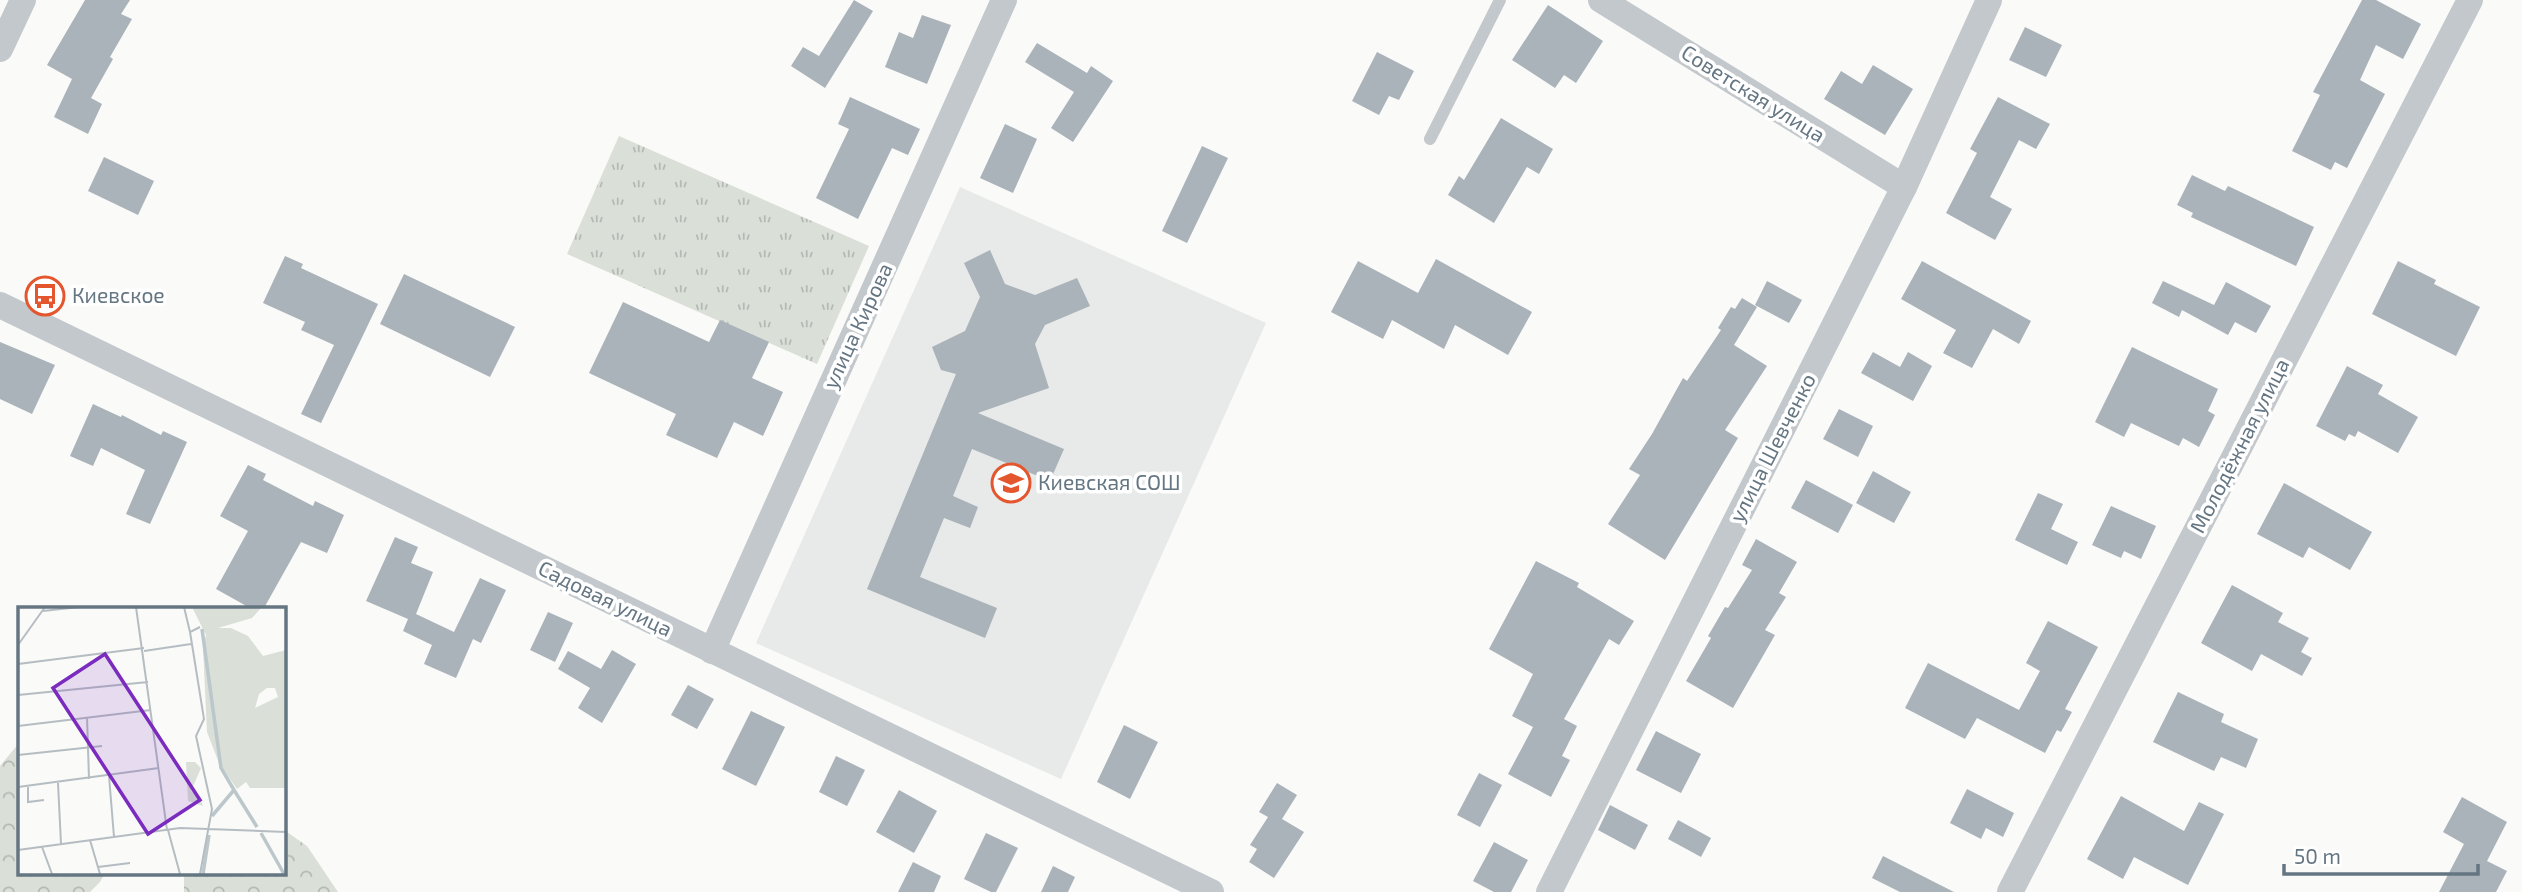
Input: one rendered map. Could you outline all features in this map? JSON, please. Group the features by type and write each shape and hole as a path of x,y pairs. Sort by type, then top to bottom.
{"street":[{"path":"0,49 23,0"},
{"name":"улица Кирова","path":"712,651 1004,0"},
{"name":"Советская улица","path":"1601,0 1904,187"},
{"name":"улица Шевченко","path":"1549,892 1904,187 1989,0"},
{"name":"Молодёжная улица","path":"2010,892 2470,0"},
{"name":"Садовая улица","path":"0,305 1211,892"}],"lane":[{"path":"1430,139 1500,0"}],"shaded area":[{"name":"Киевская СОШ","path":"960,187 1266,323 1061,779 756,643"}],"green space":[{"path":"619,136 869,246 817,364 567,254"},
{"path":"18,744 18,874 104,874 90,892 0,892 0,766"},
{"path":"285,831 307,846 338,892 184,892 184,874 285,874"}],"building":[{"path":"85,0 130,0 121,14 132,19 91,98 102,104 88,134 54,117 72,79 47,65"},
{"path":"854,0 873,11 825,88 791,66 803,47 819,56"},
{"path":"2362,0 2376,0 2421,24 2403,59 2376,45 2360,80 2385,94 2347,168 2335,162 2331,170 2292,151 2320,95 2313,92"},
{"path":"1548,5 1603,41 1576,83 1564,75 1555,88 1512,60"},
{"path":"922,15 951,25 927,84 885,67 899,32 913,38"},
{"path":"2025,27 2062,45 2046,77 2009,60"},
{"path":"1037,43 1087,73 1091,66 1113,81 1073,142 1051,128 1074,92 1025,62"},
{"path":"1377,52 1414,71 1399,100 1389,96 1379,115 1352,101"},
{"path":"1873,65 1913,89 1885,135 1824,99 1841,71 1862,84"},
{"path":"850,97 920,129 908,155 892,148 858,219 816,198 849,129 838,124"},
{"path":"1998,97 2050,124 2036,149 2019,140 1990,197 2012,209 1995,240 1946,213 1977,153 1970,149"},
{"path":"1501,118 1553,149 1539,174 1527,167 1494,223 1448,195 1459,176 1464,180"},
{"path":"1005,124 1037,139 1013,193 980,178"},
{"path":"1202,146 1228,158 1187,243 1162,231"},
{"path":"104,157 154,181 138,215 88,191"},
{"path":"2192,175 2225,191 2228,186 2314,227 2296,266 2191,217 2193,213 2177,205"},
{"path":"990,250 1005,284 1035,295 1077,278 1090,306 1045,325 1035,344 1049,388 978,413 1064,449 1050,481 972,449 953,496 978,507 970,528 944,518 920,577 997,608 985,638 867,589 956,374 941,370 932,347 965,331 980,297 964,263"},
{"path":"285,256 303,264 301,268 378,304 321,423 301,414 334,345 301,330 305,322 263,303"},
{"path":"1436,259 1532,312 1508,355 1455,325 1444,349 1392,320 1383,339 1331,312 1358,261 1418,293"},
{"path":"1922,261 2031,321 2019,344 1993,329 1972,368 1943,353 1956,330 1901,299"},
{"path":"2398,261 2436,280 2434,284 2480,307 2456,356 2372,314"},
{"path":"404,274 515,327 490,377 380,324"},
{"path":"1767,281 1802,300 1789,323 1755,305"},
{"path":"2163,281 2214,305 2226,282 2271,306 2256,333 2235,322 2228,335 2182,310 2179,317 2152,303"},
{"path":"1742,298 1757,307 1734,345 1767,366 1725,430 1738,438 1665,560 1608,524 1640,475 1629,469 1683,378 1687,381 1721,330 1718,328 1731,307 1735,309"},
{"path":"623,302 709,342 720,320 769,342 752,378 783,392 763,436 734,422 717,458 666,435 676,414 589,373"},
{"path":"0,342 55,365 32,414 0,399"},
{"path":"2132,347 2218,389 2208,411 2215,415 2199,447 2183,438 2179,446 2131,423 2124,437 2095,422"},
{"path":"1873,352 1900,367 1908,352 1932,366 1913,401 1861,373"},
{"path":"2347,366 2383,385 2378,394 2418,417 2398,453 2358,431 2355,437 2349,434 2345,441 2316,426"},
{"path":"93,404 161,435 163,431 187,442 150,524 126,514 145,470 101,448 93,466 70,456"},
{"path":"1839,409 1873,426 1858,457 1823,439"},
{"path":"248,465 266,474 263,480 313,506 315,501 344,515 327,553 301,542 265,607 248,607 216,589 248,531 220,516"},
{"path":"1873,471 1911,492 1894,523 1856,503"},
{"path":"1806,480 1853,505 1838,533 1791,508"},
{"path":"2284,483 2372,532 2350,570 2309,547 2303,558 2257,534"},
{"path":"2038,493 2063,504 2051,529 2078,542 2067,565 2015,540"},
{"path":"2111,506 2156,526 2141,559 2124,551 2121,558 2092,545"},
{"path":"395,537 418,547 411,563 433,572 416,614 454,632 480,578 506,590 481,643 473,639 456,678 424,664 432,645 403,631 408,619 366,601"},
{"path":"1756,539 1797,562 1779,593 1786,597 1765,630 1775,635 1733,708 1686,681 1725,607 1728,608 1752,570 1742,565"},
{"path":"1536,561 1579,583 1577,587 1634,621 1619,645 1609,639 1564,719 1577,726 1562,756 1570,760 1551,797 1508,774 1533,727 1512,716 1533,674 1489,649"},
{"path":"2232,585 2283,613 2278,622 2309,638 2301,652 2312,658 2302,676 2261,654 2252,671 2201,643"},
{"path":"548,612 573,623 555,662 530,650"},
{"path":"2048,621 2098,647 2065,709 2072,712 2061,732 2057,730 2045,753 1977,718 1965,739 1905,708 1928,663 2019,710 2040,671 2026,663"},
{"path":"612,650 636,664 602,723 578,708 590,688 558,669 568,651 601,669"},
{"path":"688,685 714,699 697,729 671,715"},
{"path":"2178,692 2224,714 2221,722 2258,739 2246,768 2221,757 2214,771 2153,742"},
{"path":"751,711 785,727 756,786 722,769"},
{"path":"1124,725 1158,742 1130,799 1097,782"},
{"path":"1656,731 1701,754 1681,793 1636,770"},
{"path":"836,756 865,770 847,806 819,792"},
{"path":"1479,773 1502,785 1480,827 1457,815"},
{"path":"1277,783 1297,795 1282,819 1304,832 1274,878 1249,862 1257,849 1250,845 1268,817 1259,812"},
{"path":"1967,789 2014,813 2003,837 1986,828 1981,839 1950,823"},
{"path":"899,790 937,811 914,853 876,832"},
{"path":"2121,796 2184,831 2199,802 2224,814 2188,885 2134,857 2123,879 2087,859"},
{"path":"2462,797 2507,822 2487,861 2507,871 2496,892 2439,892 2464,844 2443,832"},
{"path":"1610,805 1648,825 1635,850 1598,830"},
{"path":"1678,820 1711,838 1701,857 1668,839"},
{"path":"986,833 1018,848 996,892 964,879"},
{"path":"1494,842 1528,860 1511,892 1494,892 1473,881"},
{"path":"1883,856 1954,892 1900,892 1872,878"},
{"path":"913,862 941,876 934,892 898,892"},
{"path":"1053,866 1075,877 1068,892 1041,892"}],"place":[{"name":"Киевское","path":"45,296"},
{"name":"Киевская СОШ","path":"1011,483"}]}
